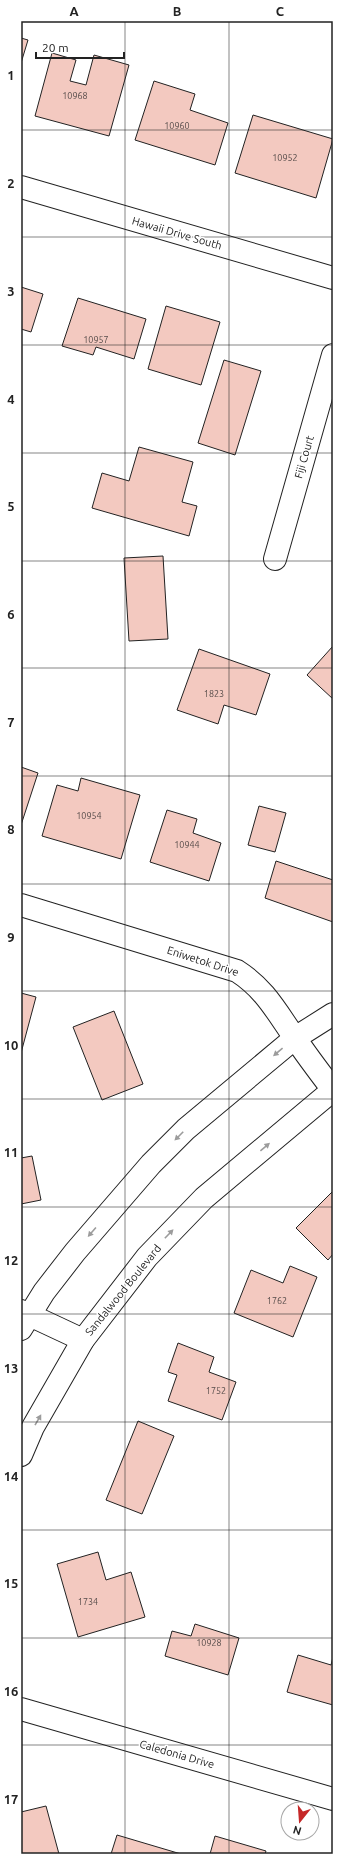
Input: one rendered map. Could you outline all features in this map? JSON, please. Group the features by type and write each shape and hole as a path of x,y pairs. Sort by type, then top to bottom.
{"street":[{"name":"Hawaii Drive South","path":"21,187 333,278"},
{"name":"Fiji Court","path":"275,559 333,355"},
{"name":"Eniwetok Drive","path":"21,905 237,971 251,980 267,995 295,1038 333,1090"},
{"path":"83,1340 24,1318 75,1252 151,1164 186,1129 295,1038 333,1014"},
{"name":"Sandalwood Boulevard","path":"21,1455 33,1427 83,1340 147,1257 204,1198 333,1090"},
{"name":"Caledonia Drive","path":"21,1709 333,1799"}],"building":[{"path":"21,38 28,40 21,63"},
{"path":"52,53 76,60 70,81 86,85 94,55 129,65 109,136 35,116"},
{"path":"154,81 195,94 190,110 228,123 215,165 135,140"},
{"path":"253,115 333,139 316,198 235,173"},
{"path":"21,287 43,294 31,332 21,329"},
{"path":"78,298 146,319 134,359 96,347 93,355 62,346"},
{"path":"166,306 220,322 201,385 148,369"},
{"path":"224,360 261,371 235,455 198,443"},
{"path":"139,447 193,462 182,502 197,506 189,536 92,508 102,473 129,481"},
{"path":"163,556 168,639 129,641 124,558"},
{"path":"333,646 333,699 307,675"},
{"path":"199,649 270,674 256,715 224,705 218,724 177,710"},
{"path":"21,767 38,773 21,825"},
{"path":"81,778 140,795 121,859 42,836 57,785 78,791"},
{"path":"259,806 286,813 275,852 248,845"},
{"path":"167,810 197,819 193,833 221,843 209,881 150,862"},
{"path":"276,861 333,880 333,922 265,898"},
{"path":"21,993 36,997 21,1053"},
{"path":"114,1011 143,1084 102,1100 73,1027"},
{"path":"32,1156 41,1200 21,1204 21,1158"},
{"path":"333,1191 333,1254 328,1260 296,1228"},
{"path":"290,1266 317,1277 293,1337 234,1313 251,1270 283,1283"},
{"path":"178,1343 214,1357 209,1372 236,1382 222,1420 168,1401 177,1375 168,1372"},
{"path":"138,1421 174,1436 142,1514 106,1500"},
{"path":"98,1552 106,1580 131,1572 145,1617 78,1637 57,1564"},
{"path":"195,1624 239,1638 228,1675 165,1656 172,1631 191,1636"},
{"path":"298,1655 331,1665 333,1657 333,1705 287,1692"},
{"path":"46,1806 59,1854 21,1854 21,1812"},
{"path":"117,1835 181,1854 111,1854"},
{"path":"215,1836 266,1851 265,1854 210,1854"}]}
